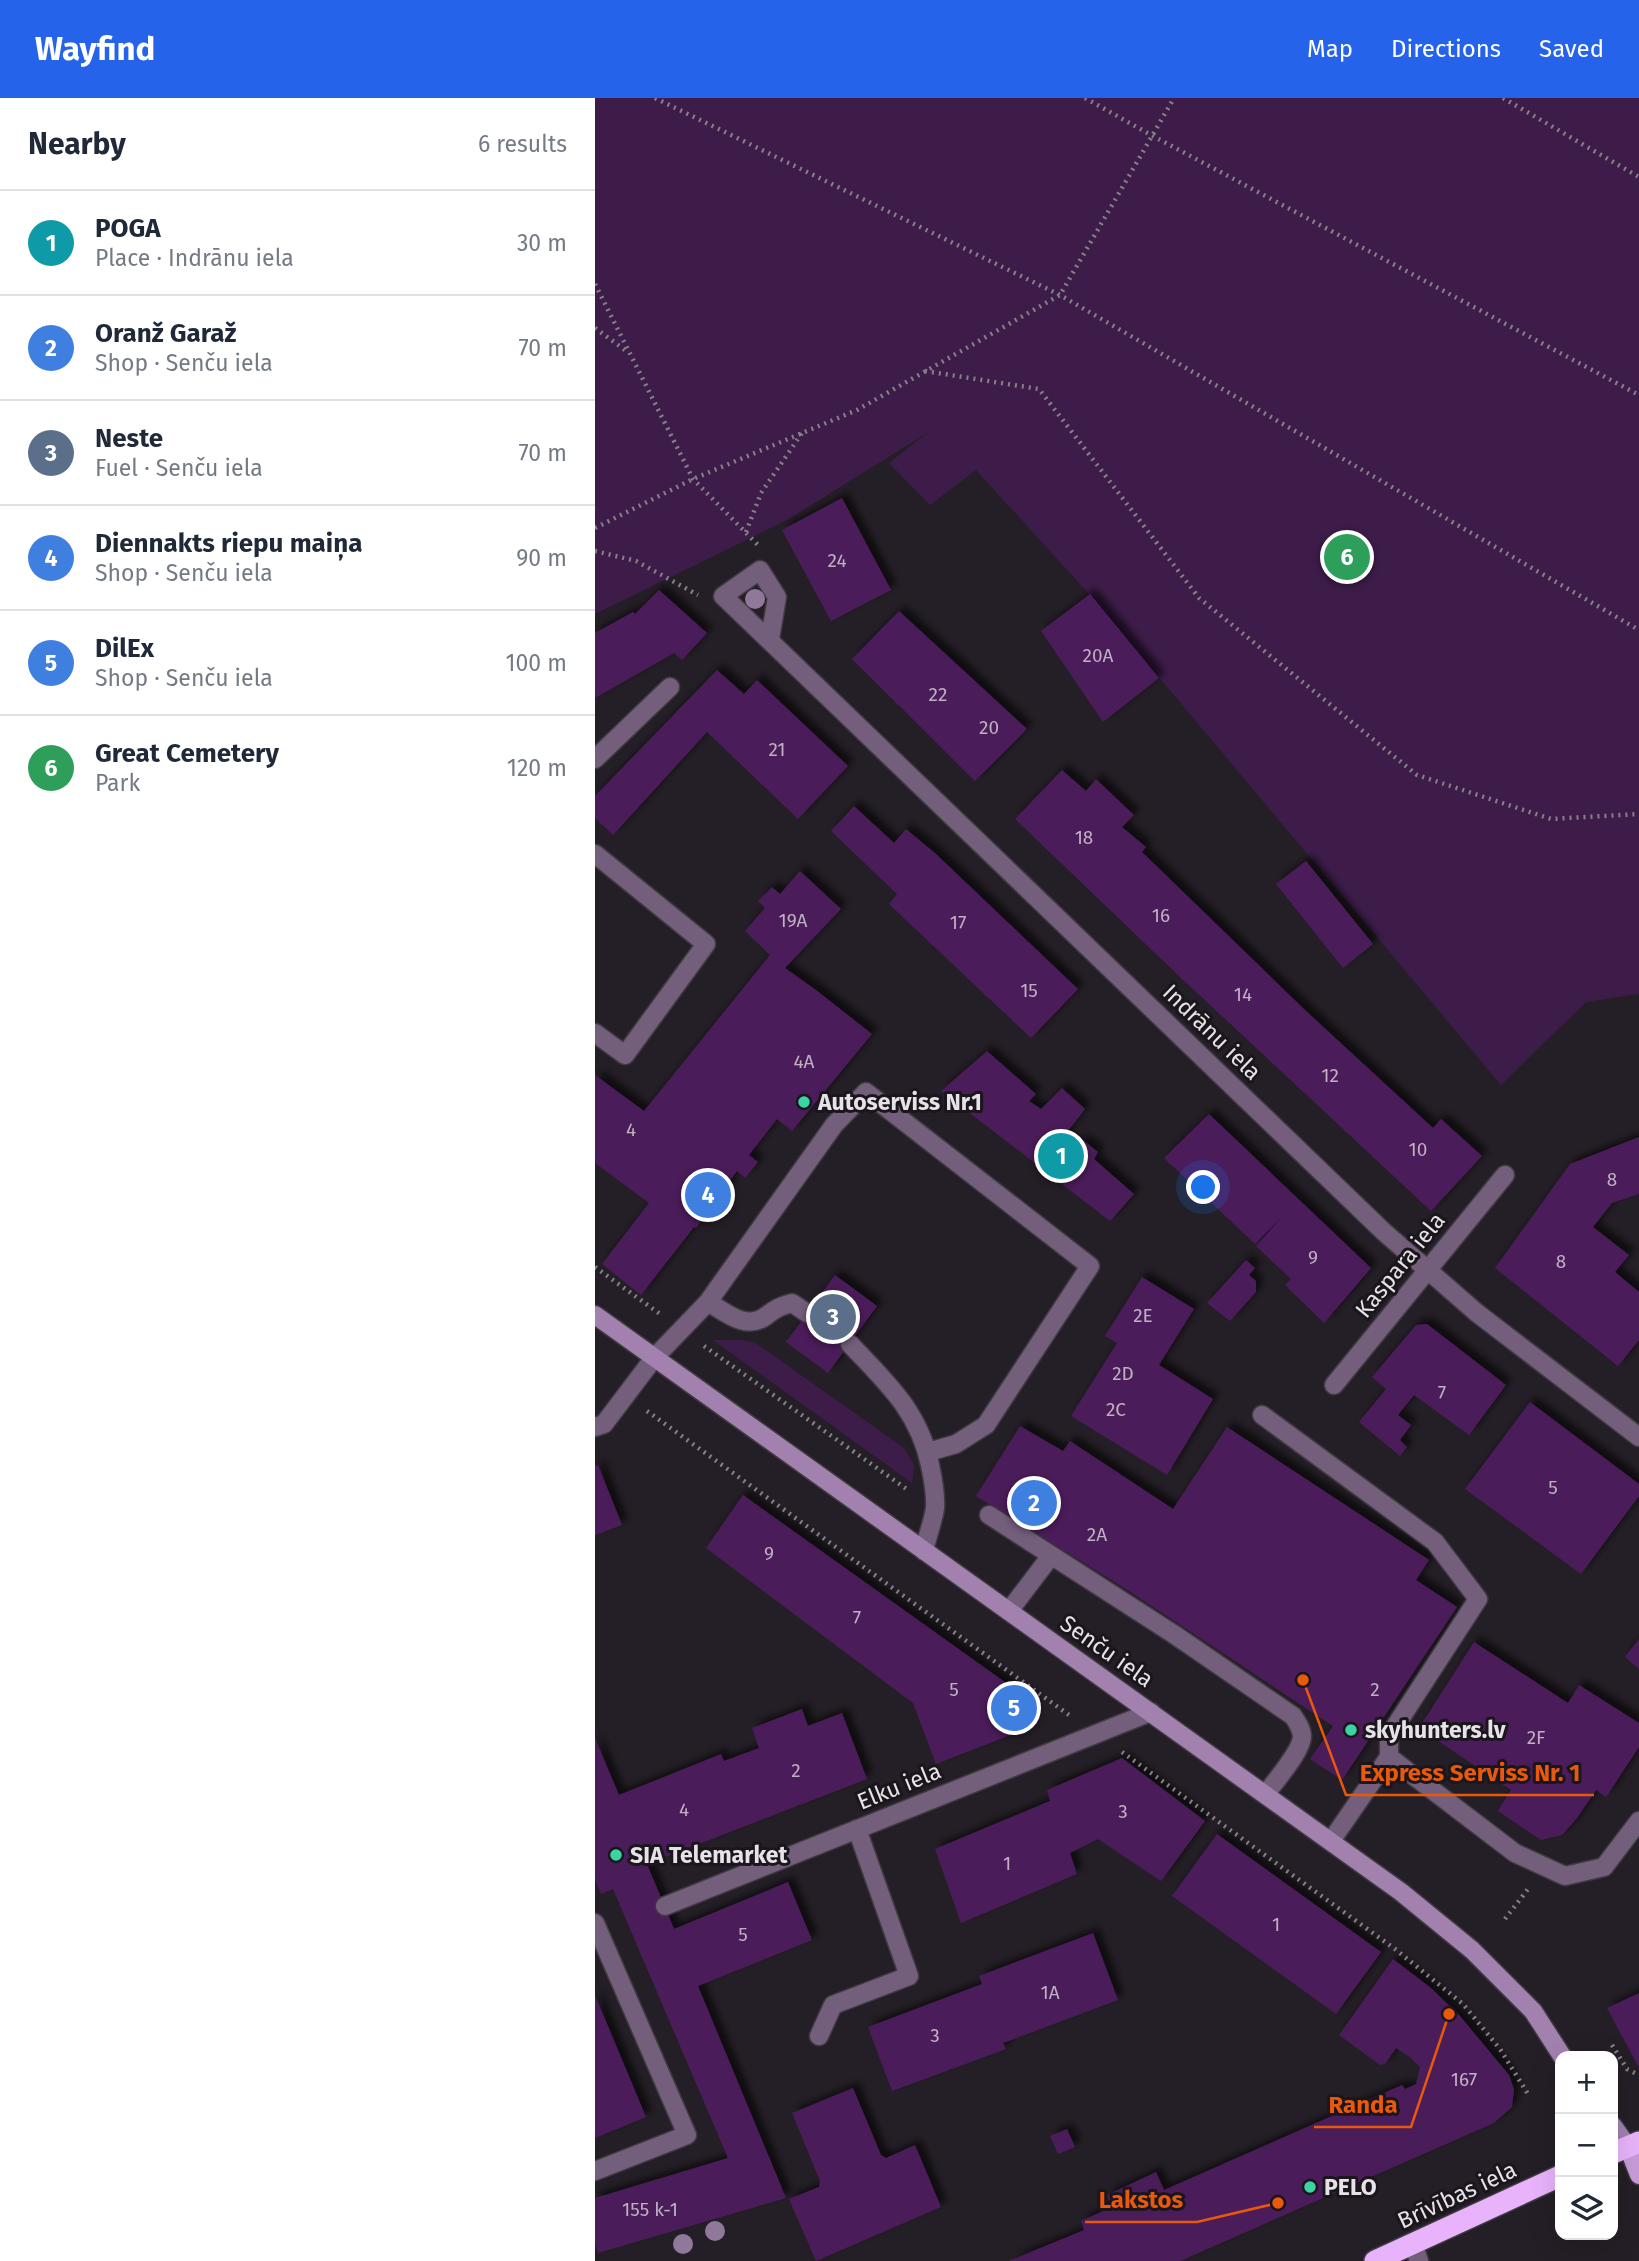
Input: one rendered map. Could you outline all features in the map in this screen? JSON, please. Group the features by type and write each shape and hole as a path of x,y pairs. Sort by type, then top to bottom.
{"highway":[{"name":"Brīvības iela","path":"1375,2261 1416,2253 1558,2177"}],"main road":[{"name":"Senču iela","path":"595,1315 1401,1892 1472,1950 1533,2011 1559,2051"},
{"path":"1627,2147 1639,2175"}],"street":[{"name":"Indrānu iela","path":"771,639 1426,1270 1477,1313 1639,1437"},
{"path":"595,759 670,687"},
{"path":"595,854 706,944 625,1055 595,1033"},
{"path":"595,1427 604,1424 654,1359 708,1302 834,1125 866,1092 1090,1266 986,1425 956,1444 928,1452"},
{"name":"Kaspara iela","path":"1334,1385 1505,1175"},
{"path":"708,1302 739,1321 752,1322 765,1317 773,1308 792,1303 807,1312"},
{"path":"850,1343 905,1403 919,1427 928,1452 935,1509 924,1551"},
{"path":"1262,1416 1435,1542 1478,1599 1389,1735 1389,1757 1331,1841"},
{"path":"989,1515 1050,1557 1175,1635 1293,1716 1300,1726 1302,1738 1266,1794"},
{"path":"1009,1611 1050,1557"},
{"name":"Elku iela","path":"665,1906 1151,1712"},
{"path":"1389,1757 1515,1853 1565,1876 1604,1867 1639,1821"},
{"path":"819,2036 833,2005 909,1976 857,1829"},
{"path":"595,1923 687,2135 595,2171"}],"path":[{"path":"655,98 1060,295 1639,630"},
{"path":"1085,98 1639,395"},
{"path":"595,528 692,479 857,410 1060,295 1174,98"},
{"path":"1503,98 1639,177"},
{"path":"595,284 692,479 765,553"},
{"path":"595,328 628,352"},
{"path":"925,371 1039,389 1199,598 1417,775 1551,820 1639,814"},
{"path":"746,532 761,492 802,433"},
{"path":"595,1267 935,1509"},
{"path":"1505,1919 1539,1876 1543,1866"},
{"path":"1612,2045 1627,2068 1639,2075"}],"shaded area":[{"path":"595,98 1639,98 1639,994 1586,1002 1501,1085 1090,595 976,470 930,505 889,463 927,433 787,520 595,614"},
{"path":"713,1340 743,1340 757,1344 904,1448 914,1465 912,1483"}],"building":[{"path":"842,498 891,590 831,621 782,530"},
{"path":"659,590 707,633 682,660 674,653 595,698 595,633 633,612 635,614"},
{"path":"1090,594 1159,678 1103,722 1041,631"},
{"path":"899,611 1027,729 975,781 852,659"},
{"path":"717,670 744,694 757,680 848,766 798,819 707,732 613,835 595,818 595,796"},
{"path":"1062,770 1086,791 1096,779 1134,815 1122,827 1146,847 1142,852 1305,1010 1433,1128 1441,1119 1482,1156 1431,1211 1015,819"},
{"path":"854,806 894,843 906,829 936,854 1078,989 1031,1038 889,904 897,894 831,831"},
{"path":"1306,861 1373,944 1343,968 1276,884"},
{"path":"800,871 841,909 785,968 872,1034 792,1131 777,1119 749,1155 758,1162 745,1178 737,1171 696,1228 694,1227 641,1295 602,1264 649,1203 595,1163 595,1075 644,1111 770,955 745,931 765,908 758,901 772,887 780,894"},
{"path":"987,1051 1036,1094 1029,1101 1041,1109 1062,1088 1085,1109 1064,1136 1077,1147 1083,1140 1098,1152 1094,1159 1134,1194 1110,1221 941,1091"},
{"path":"1209,1114 1371,1268 1324,1323 1285,1285 1291,1279 1256,1246 1283,1216 1255,1244 1164,1158"},
{"path":"1639,1137 1639,1194 1612,1203 1593,1227 1629,1255 1615,1272 1639,1292 1639,1340 1618,1366 1495,1268 1570,1164"},
{"path":"1246,1260 1255,1268 1249,1275 1256,1281 1256,1292 1230,1321 1207,1303"},
{"path":"835,1275 877,1306 828,1373 786,1342"},
{"path":"1142,1277 1194,1309 1159,1365 1213,1399 1167,1475 1071,1416 1117,1343 1105,1336"},
{"path":"1427,1324 1506,1385 1469,1435 1414,1395 1398,1415 1411,1425 1400,1440 1407,1447 1400,1456 1359,1422 1386,1389 1372,1377 1416,1325"},
{"path":"1530,1402 1639,1484 1639,1496 1581,1574 1465,1489"},
{"path":"1020,1426 1063,1451 1070,1441 1173,1509 1227,1427 1429,1560 1416,1580 1457,1607 1342,1780 1310,1759 1333,1726 1126,1589 976,1496"},
{"path":"598,1465 622,1525 595,1535 595,1466"},
{"path":"743,1495 1009,1685 1013,1695 1022,1693 1033,1702 1030,1718 1023,1719 1026,1729 936,1764 913,1703 706,1548"},
{"path":"1639,1639 1639,1669 1625,1657"},
{"path":"1474,1642 1568,1703 1579,1685 1639,1723 1639,1747 1606,1797 1596,1790 1562,1835 1541,1840 1498,1811 1511,1790 1419,1728"},
{"path":"802,1709 808,1726 842,1713 867,1779 647,1864 674,1929 788,1882 812,1940 698,1986 786,2198 598,2253 595,2243 595,2198 728,2158 613,1889 601,1894 595,1879 595,1738 619,1795 721,1754 724,1761 759,1748 752,1728"},
{"path":"1122,1758 1205,1821 1161,1881 1098,1839 1070,1853 1077,1874 961,1923 935,1849 1050,1801 1047,1790"},
{"path":"1217,1834 1381,1952 1336,2014 1172,1896"},
{"path":"1093,1933 1118,2000 1003,2043 1006,2049 892,2091 868,2027 982,1984 979,1976"},
{"path":"1393,1959 1431,1988 1460,2016 1509,2075 1514,2089 1512,2107 1494,2123 1180,2261 1009,2261 1084,2230 1081,2221 1112,2207 1107,2195 1156,2172 1164,2190 1402,2085 1405,2089 1416,2084 1420,2067 1396,2048 1385,2064 1380,2065 1339,2035"},
{"path":"1639,1993 1639,2068 1607,2008"},
{"path":"595,1995 646,2117 595,2138"},
{"path":"853,2088 881,2155 886,2158 915,2145 941,2207 816,2261 789,2199 819,2187 820,2181 792,2113"},
{"path":"1067,2129 1075,2147 1058,2154 1050,2136"}],"place":[{"name":"Great Cemetery","path":"1347,557"},
{"name":"Autoserviss Nr.1","path":"804,1102"},
{"name":"POGA","path":"1061,1156"},
{"name":"Diennakts riepu maiņa","path":"708,1195"},
{"name":"Neste","path":"833,1317"},
{"name":"Oranž Garaž","path":"1034,1503"},
{"name":"Express Serviss Nr. 1","path":"1303,1680"},
{"name":"DilEx","path":"1014,1708"},
{"name":"skyhunters.lv","path":"1351,1730"},
{"name":"SIA Telemarket","path":"616,1855"},
{"name":"Randa","path":"1449,2014"},
{"name":"PELO","path":"1310,2187"},
{"name":"Lakstos","path":"1278,2203"}]}
